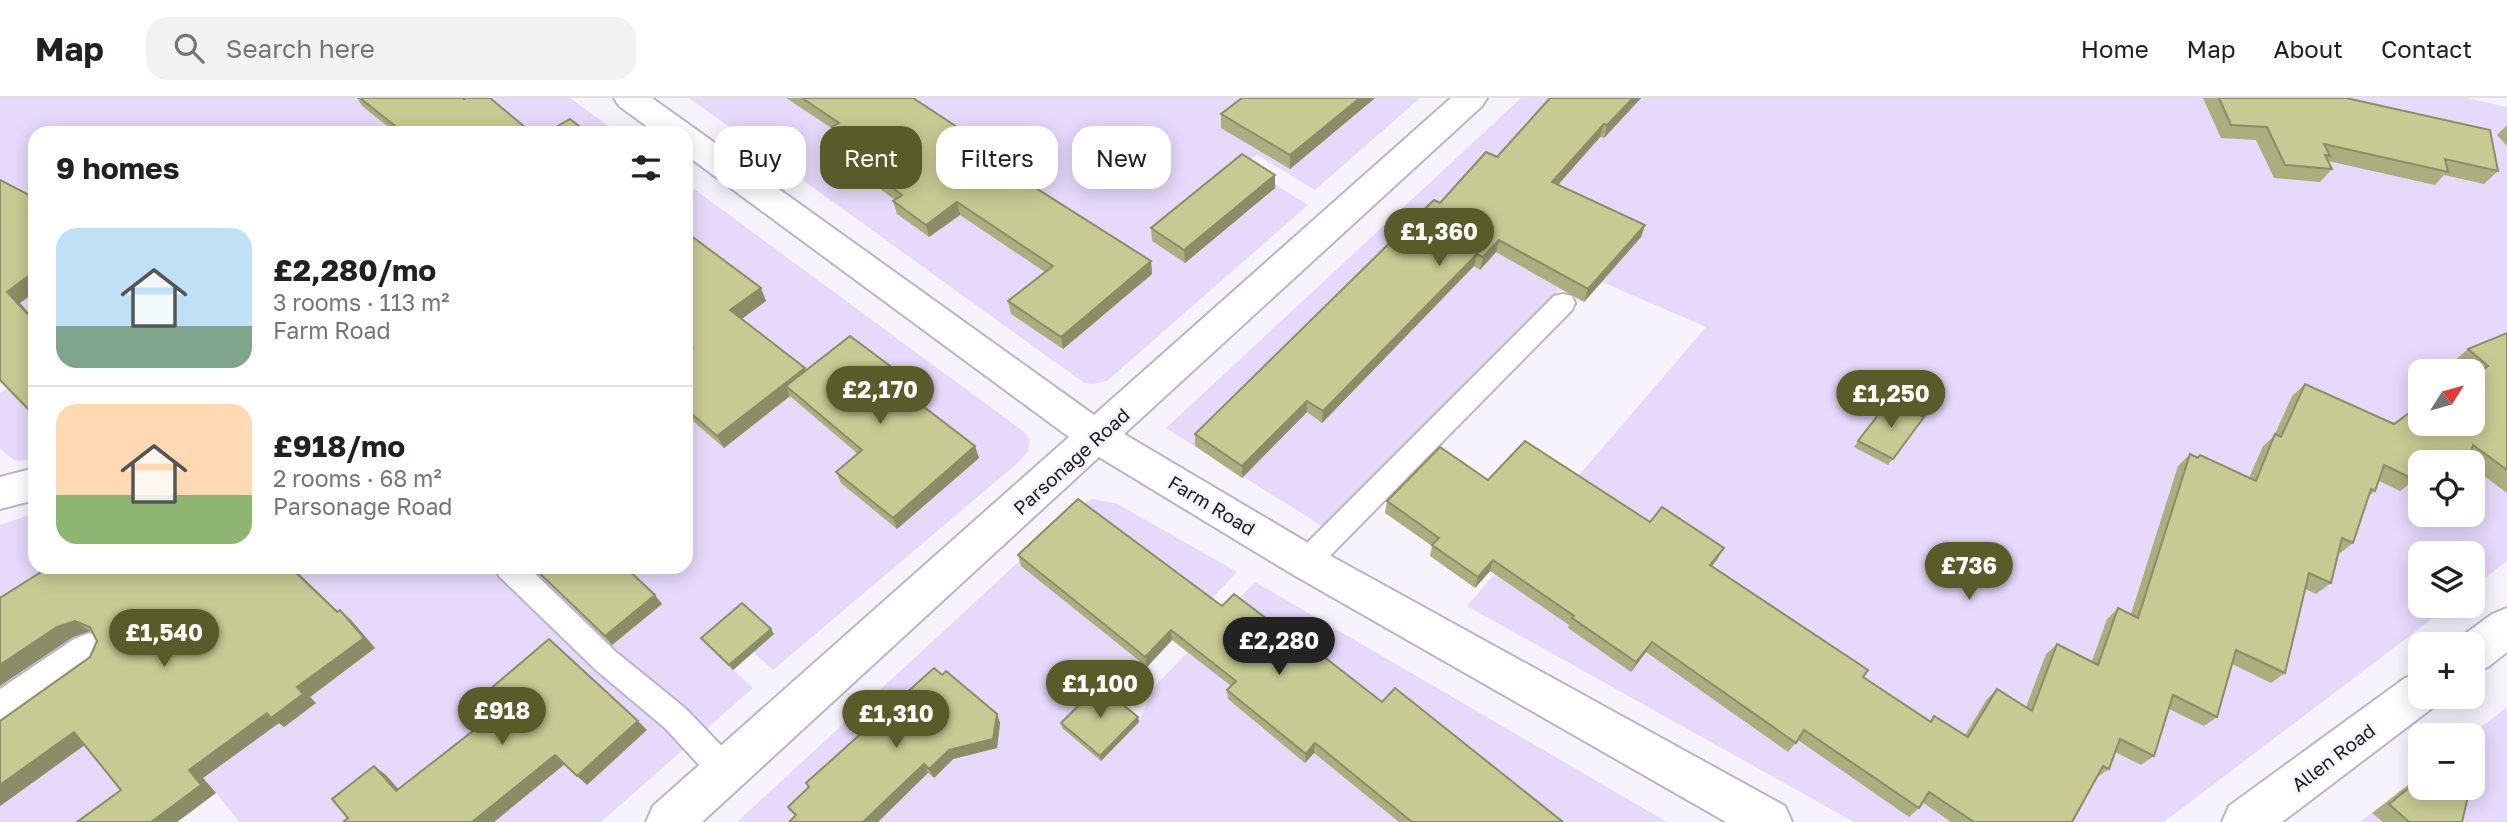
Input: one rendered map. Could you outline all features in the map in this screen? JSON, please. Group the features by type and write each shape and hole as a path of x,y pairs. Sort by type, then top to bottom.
{"street":[{"path":"630,98 668,126"},
{"name":"Parsonage Road","path":"669,822 1471,98"},
{"name":"Farm Road","path":"693,144 1097,437 1307,562 1769,822"},
{"path":"0,493 28,486"},
{"path":"2485,644 2507,627"},
{"path":"0,714 89,652"},
{"name":"Allen Road","path":"2245,822 2408,701"}],"lane":[{"path":"1307,562 1563,303"},
{"path":"516,574 606,661 675,718 725,771"}],"shaded area":[{"path":"0,98 570,98 608,126 28,126 28,339 0,263"},
{"path":"689,98 1420,98 1315,190 1257,155 1244,165 1308,205 1107,381 1094,384 1084,383 806,182 806,126 728,126"},
{"path":"1521,98 2467,98 2507,107 2507,561 2485,578 2485,541 2408,541 2408,618 2433,618 2415,632 2408,632 2408,637 2164,822 1854,822 1467,606 1706,327 1602,282 1584,302 1560,289 1325,528 1166,428"},
{"path":"693,188 1024,432 1030,440 1028,451 1020,461 773,670 753,652 734,670 753,688 601,822 239,822 216,793 178,822 0,822 0,728 122,644 105,624 43,665 15,672 0,654 0,525 28,515 28,574 693,574"},
{"path":"28,376 28,459 16,460 0,448 0,393"},
{"path":"1092,499 1116,503 1237,572 1147,667 1100,690 1138,722 1156,685 1255,582 1667,822 737,822 1079,506"},
{"path":"2507,707 2507,822 2360,822 2408,784 2408,800 2485,800 2485,724"}],"building":[{"path":"360,98 490,98 524,126 395,126"},
{"path":"802,98 913,98 956,126 936,126 936,189 1037,189 1151,261 1061,337 1008,301 1053,266 957,202 926,225 893,201 902,195 894,189 922,189 922,126 834,126 839,123"},
{"path":"1242,98 1360,98 1290,155 1221,114"},
{"path":"1550,98 1633,98 1607,125 1604,124 1552,182 1645,225 1588,289 1499,240 1483,257 1477,254 1323,411 1307,401 1242,466 1195,434 1434,200 1440,203 1486,152 1497,157"},
{"path":"2219,98 2346,98 2490,130 2498,171 2445,159 2448,172 2324,144 2330,156 2325,155 2332,169 2285,165 2267,127 2231,125"},
{"path":"570,119 579,126 558,126"},
{"path":"1242,154 1275,175 1184,250 1151,228"},
{"path":"0,180 28,194 28,276 7,292 28,314 28,409 0,380"},
{"path":"693,237 761,288 730,310 805,368 717,436 693,415"},
{"path":"2507,333 2507,470 2485,454 2485,450 2473,445 2471,450 2408,450 2408,477 2384,465 2375,491 2371,489 2353,543 2342,538 2331,583 2309,573 2285,673 2236,650 2217,717 2173,695 2154,756 2120,739 2109,769 2103,766 2072,822 1974,822 1929,792 1919,808 1804,730 1796,743 1652,642 1636,662 1493,560 1478,577 1432,545 1439,538 1387,501 1440,447 1488,480 1525,441 1650,522 1662,507 1724,548 1710,565 1868,670 1863,677 1931,722 1934,716 1968,737 1997,689 2032,711 2057,644 2098,665 2118,608 2138,618 2190,454 2198,458 2200,455 2256,481 2275,434 2281,437 2305,384 2394,424 2408,414 2408,436 2485,436 2485,368 2488,366 2485,359 2480,359 2468,349"},
{"path":"850,336 917,386 907,394 975,446 893,518 836,472 862,450 786,386"},
{"path":"1889,401 1924,417 1893,459 1858,441"},
{"path":"1078,499 1222,606 1234,594 1284,632 1287,628 1382,702 1395,688 1563,822 1412,822 1315,743 1306,754 1227,690 1236,681 1171,630 1145,657 1018,555"},
{"path":"38,574 297,574 337,612 340,610 364,638 297,687 303,694 271,718 267,713 189,770 201,785 151,822 77,822 121,790 74,732 0,785 0,721 90,657 97,641 90,627 75,621 57,627 0,665 0,598"},
{"path":"540,574 632,574 655,595 605,636"},
{"path":"742,603 771,629 729,665 701,638"},
{"path":"549,639 638,721 577,776 555,755 472,822 343,822 348,818 332,799 374,766 396,791 505,706 489,690"},
{"path":"934,668 942,675 946,671 997,714 993,739 949,750 929,769 924,764 863,822 789,822 796,815 788,807 809,787 806,783"},
{"path":"1099,685 1138,717 1100,756 1061,723"},
{"path":"2408,789 2408,800 2467,800 2462,822 2409,822 2389,804"}]}
